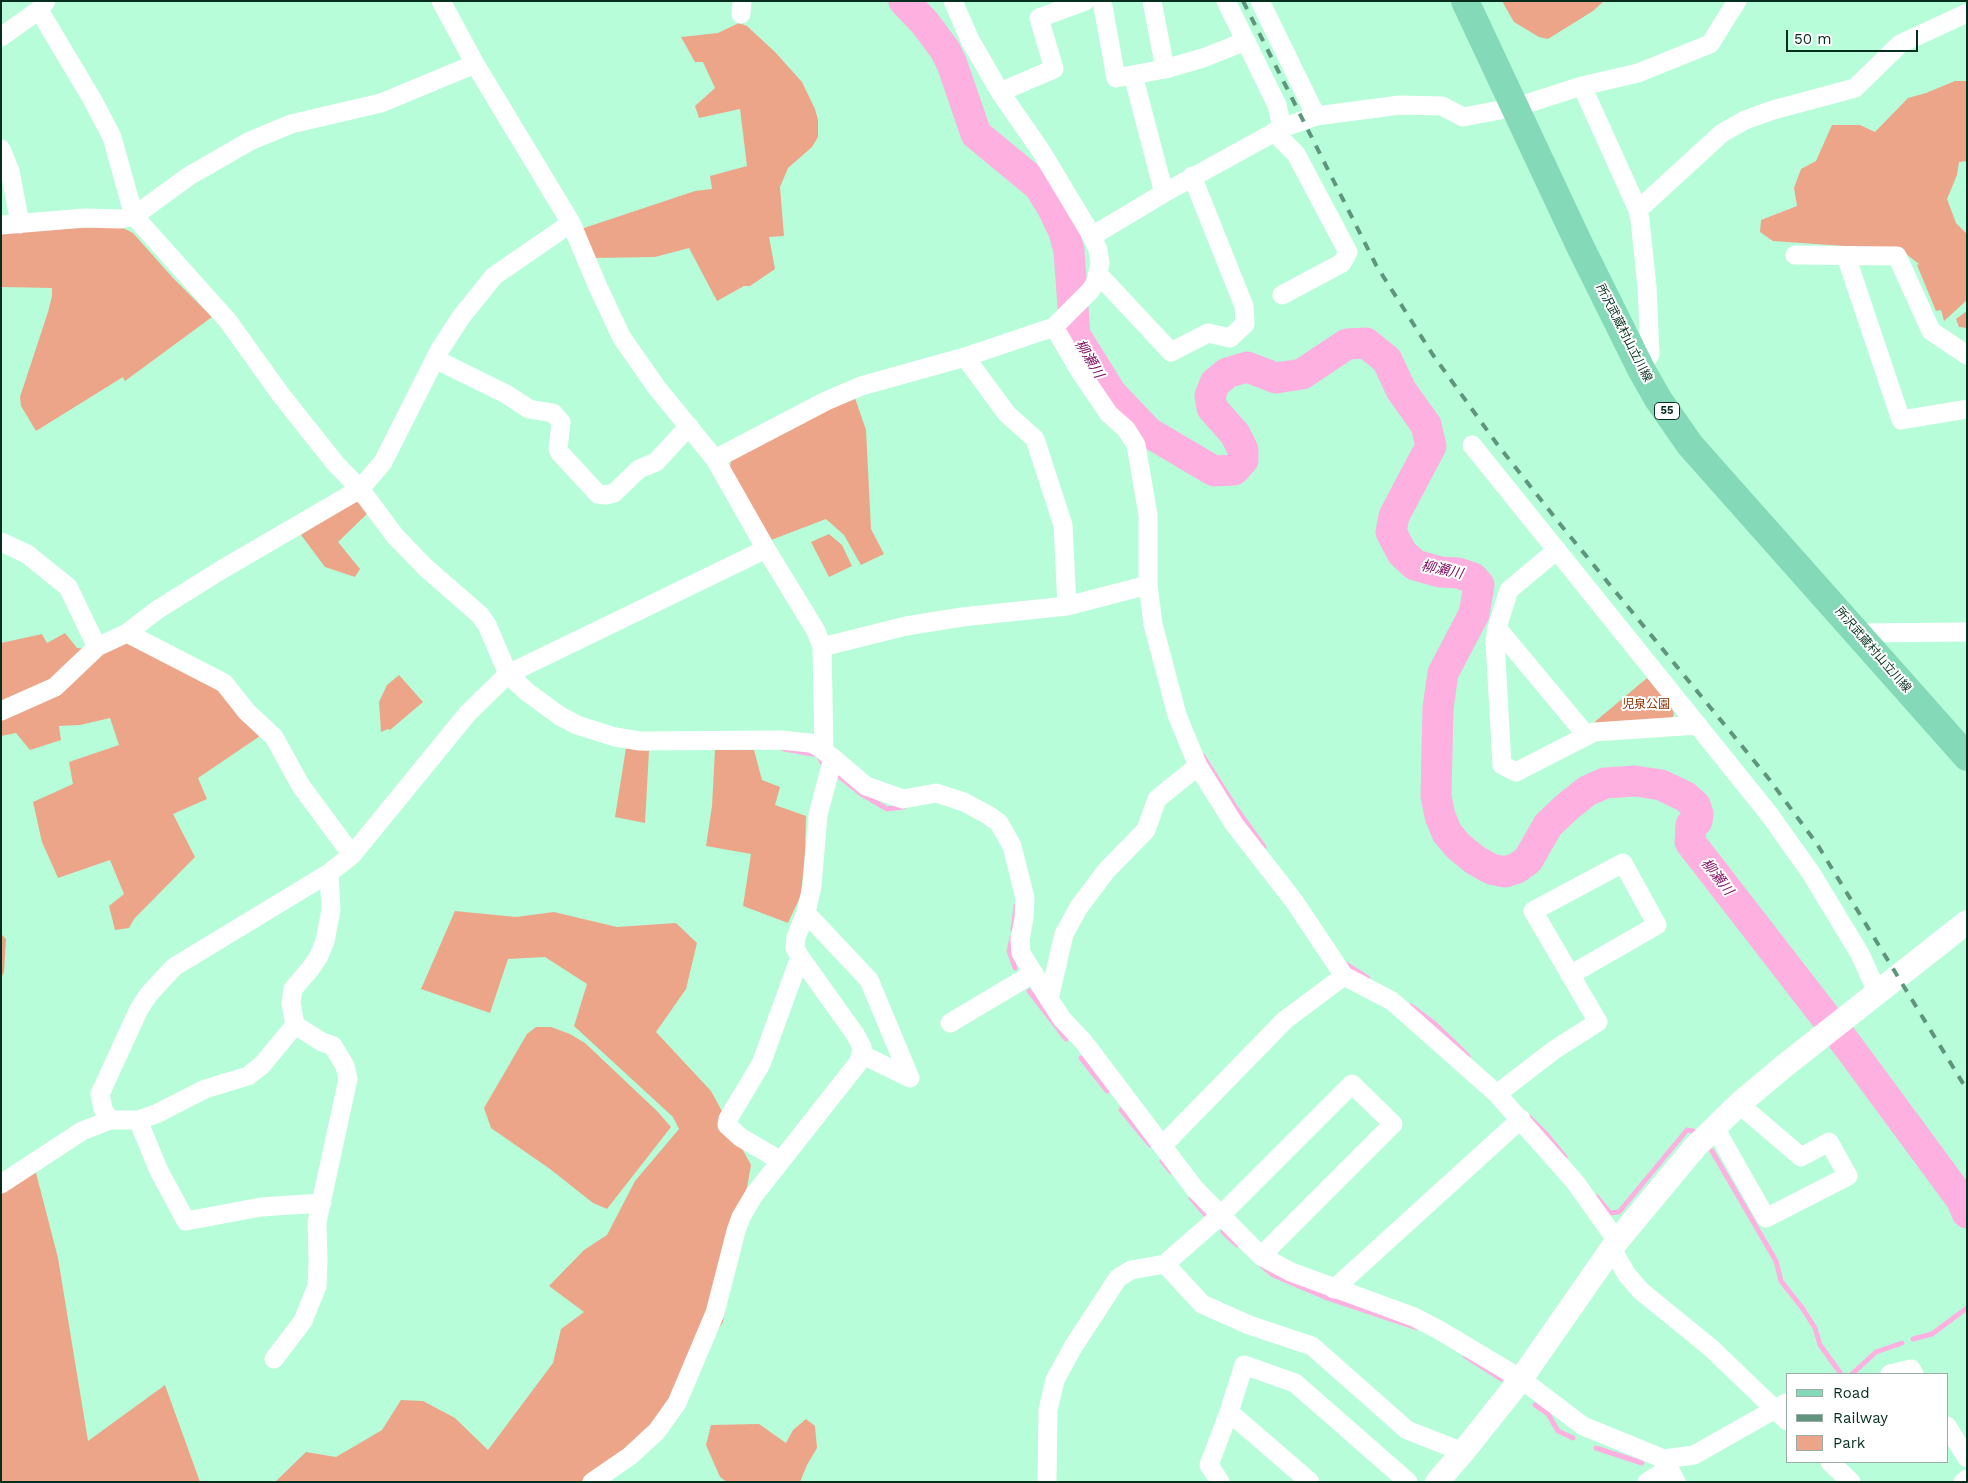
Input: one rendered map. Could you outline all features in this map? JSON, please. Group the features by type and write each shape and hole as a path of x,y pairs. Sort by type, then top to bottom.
{"main road":[{"name":"所沢武蔵村山立川線","path":"1465,1 1579,244 1658,400 1690,445 1967,757"}],"street":[{"path":"441,1 475,64 571,223 622,338 657,388 715,459 766,549 816,631 822,647 828,754 818,815 812,886 806,913 796,937 795,948 855,1034 862,1048 862,1054 858,1063 754,1195 741,1217 715,1313 677,1403 657,1431 630,1456 592,1482"},
{"path":"715,459 826,401 861,386 965,357 1058,323 1095,283 1098,250 1092,236 1040,151 1000,92 970,40 953,1"},
{"path":"1000,92 1054,69 1039,18 1085,1"},
{"path":"1102,1 1116,78 1165,69 1203,58 1246,40"},
{"path":"1152,1 1165,69"},
{"path":"1226,1 1277,104 1278,130 1296,154 1348,252 1342,263 1282,295"},
{"path":"1260,1 1316,116"},
{"path":"1092,236 1192,176 1278,130 1316,116 1400,105 1442,106 1463,117 1516,107 1582,86 1638,73 1710,44 1737,1"},
{"path":"1,37 42,6 112,137 134,216 228,321 281,395 335,463 360,489 395,536 426,568 480,615 487,625 508,674 527,692 560,716 577,725 615,737 648,741 781,740 810,743 828,754 866,786 903,799 936,792 964,802 988,815 999,823 1012,846 1025,908 1020,940 1021,953 1049,999 1062,1019 1084,1040 1195,1189 1261,1256 1291,1272 1414,1317 1521,1378 1583,1426 1669,1470"},
{"path":"1638,210 1722,133 1754,116 1855,88 1900,44 1967,12"},
{"path":"1,225 85,218 121,219 134,216 189,176 250,141 291,124 381,103 475,64"},
{"path":"1133,75 1164,193"},
{"path":"1582,86 1638,210 1646,287 1650,354 1641,369"},
{"path":"1,149 10,171 20,224"},
{"path":"1095,283 1171,352 1208,334 1230,338 1245,324 1244,306 1192,176"},
{"path":"1,712 55,687 97,647 127,633 157,610 221,570 360,489 383,462 436,359 461,318 494,276 571,223"},
{"path":"1795,255 1897,256 1931,330 1967,355"},
{"path":"1846,256 1901,420 1967,409"},
{"path":"1058,323 1080,373 1109,414 1126,429 1136,444 1148,515 1148,585 1153,624 1177,715 1198,766 1234,824 1294,901 1344,976 1392,1001 1497,1094 1575,1182 1614,1245 1627,1275 1641,1291 1783,1411 1694,1455 1647,1482"},
{"path":"965,357 1006,414 1035,439 1063,525 1067,606"},
{"path":"436,359 506,394 529,409 553,413 561,422 558,449 560,453 598,494 614,493 639,469 656,462 689,426"},
{"path":"1472,445 1769,814 1811,873 1860,954 1878,994"},
{"path":"1,542 27,554 68,587 97,647"},
{"path":"110,1120 104,1109 100,1094 149,994 174,967 329,873 352,855 468,713 508,674 766,549"},
{"path":"1557,550 1508,590 1497,628 1495,641 1502,765 1516,772 1594,732 1698,725"},
{"path":"822,647 906,626 962,617 1067,606 1148,585"},
{"path":"1497,628 1587,736"},
{"path":"1858,633 1967,632"},
{"path":"127,633 224,683 247,712 274,737 301,786 352,855"},
{"path":"1049,999 1064,934 1079,907 1106,872 1146,830 1157,799 1198,766"},
{"path":"1497,1094 1554,1050 1598,1022 1570,975 1533,911 1623,863 1657,925 1570,975"},
{"path":"274,1358 303,1320 317,1286 317,1222 348,1079 345,1066 333,1046 322,1042 295,1025 291,1003 293,989 319,956 329,929 331,910 329,873"},
{"path":"806,913 869,980 910,1078 862,1054"},
{"path":"1437,1482 1464,1452 1521,1378 1614,1245 1676,1168 1739,1104 1967,922"},
{"path":"781,1161 740,1137 726,1125 761,1064 800,957"},
{"path":"950,1023 1034,973"},
{"path":"1162,1146 1285,1020 1344,976"},
{"path":"1,1184 82,1131 110,1120 138,1120 156,1114 205,1089 248,1076 262,1065 295,1025"},
{"path":"1047,1482 1048,1410 1056,1380 1073,1347 1118,1278 1131,1270 1165,1264 1221,1215 1352,1084 1393,1124 1261,1256"},
{"path":"1715,1128 1766,1218 1848,1176 1829,1142 1801,1157 1739,1104"},
{"path":"1334,1289 1520,1119"},
{"path":"138,1120 159,1172 186,1221 261,1207 322,1203"},
{"path":"1165,1264 1202,1304 1249,1325 1312,1346 1407,1430 1464,1452"},
{"path":"1220,1482 1209,1465 1244,1365 1294,1383 1408,1482"},
{"path":"1895,1373 1911,1370 1913,1373"},
{"path":"1229,1412 1310,1482"},
{"path":"1948,1428 1967,1458"},
{"path":"1831,1463 1851,1482"},
{"path":"1963,1482 1967,1479"}],"green space":[{"path":"1502,1 1604,1 1593,11 1548,39 1539,37 1514,22"},
{"path":"739,23 747,26 775,52 802,82 815,109 818,120 818,137 812,147 788,168 780,187 784,236 769,237 775,269 750,286 744,286 717,301 689,248 655,257 593,258 581,229 695,191 712,189 710,176 747,166 740,109 699,118 695,106 715,88 703,62 695,62 681,37 718,33"},
{"path":"1955,81 1967,81 1967,161 1959,162 1957,175 1947,199 1956,223 1967,234 1967,300 1944,321 1941,310 1936,311 1917,265 1919,264 1901,250 1773,241 1760,232 1761,220 1797,206 1794,188 1801,169 1816,161 1832,125 1860,125 1875,132 1908,98"},
{"path":"119,226 133,233 173,278 212,317 125,381 123,377 36,431 21,406 20,397 48,312 52,288 1,287 1,231"},
{"path":"1967,311 1967,328 1959,327 1956,319"},
{"path":"854,395 866,430 871,529 884,554 861,565 844,535 826,519 771,540 730,468 731,459"},
{"path":"354,501 359,503 368,513 338,542 360,569 355,577 325,567 301,535"},
{"path":"829,534 842,545 852,566 829,577 811,542"},
{"path":"65,633 77,648 99,649 127,635 217,678 263,734 198,778 207,799 173,814 195,857 134,919 129,928 115,930 109,906 124,894 110,860 58,878 42,842 33,802 73,784 69,762 119,745 110,718 80,725 59,726 61,740 30,750 16,733 1,736 1,643 42,634 47,643"},
{"path":"399,675 423,702 390,730 381,732 379,702 387,685"},
{"name":"児泉公園","path":"1647,678 1672,708 1674,714 1672,719 1591,725"},
{"path":"626,748 649,751 645,823 615,817"},
{"path":"715,750 754,750 762,780 780,787 775,805 806,816 801,895 788,923 743,906 751,854 706,846 712,806"},
{"path":"455,911 516,917 554,912 617,927 676,923 697,943 686,989 656,1032 711,1091 751,1165 723,1322 647,1435 581,1482 275,1482 306,1452 336,1457 382,1430 401,1400 423,1401 455,1418 488,1450 553,1363 561,1329 584,1312 549,1286 584,1250 607,1235 635,1181 679,1129 673,1117 574,1026 587,984 545,957 508,959 490,1013 421,989"},
{"path":"1,934 6,939 4,972 1,978"},
{"path":"536,1027 551,1027 570,1034 585,1043 657,1111 671,1127 607,1209 593,1203 550,1169 491,1128 484,1108 527,1034"},
{"path":"35,1169 58,1258 88,1441 165,1385 200,1482 1,1482 1,1192"},
{"path":"806,1419 815,1426 817,1448 800,1482 727,1482 720,1477 706,1445 711,1425 759,1424 786,1443 793,1430"}],"waterway":[{"name":"柳瀬川","path":"904,1 925,23 945,50 952,64 976,134 1039,186 1052,207 1064,232 1069,251 1075,335 1111,393 1148,432 1214,471 1234,470 1243,460 1243,450 1235,434 1212,408 1210,396 1215,383 1227,373 1247,367 1276,378 1302,374 1347,344 1366,343 1387,360 1401,390 1426,425 1431,446 1394,516 1391,532 1402,553 1415,565 1440,572 1458,573 1473,578 1479,585 1474,614 1443,673 1438,708 1436,796 1440,816 1447,833 1458,846 1475,860 1491,869 1505,872 1517,868 1528,860 1548,825 1567,807 1587,791 1605,783 1635,781 1661,785 1686,797 1695,805 1698,814 1697,821 1691,825 1690,842 1848,1046 1961,1199 1967,1213"},
{"path":"784,749 818,755 824,766"},
{"path":"1203,756 1236,808 1264,847"},
{"path":"840,777 860,793 887,809 904,807"},
{"path":"1013,930 1016,906"},
{"path":"1012,938 1009,951 1015,968"},
{"path":"1346,964 1368,978"},
{"path":"1029,991 1066,1039"},
{"path":"1411,1006 1435,1024 1468,1056"},
{"path":"1081,1058 1107,1091"},
{"path":"1121,1110 1150,1145"},
{"path":"1529,1117 1565,1157"},
{"path":"1597,1197 1610,1213 1619,1212 1687,1130 1693,1131"},
{"path":"1712,1151 1776,1261 1781,1281 1803,1309 1815,1328 1820,1345 1840,1373"},
{"path":"1162,1161 1171,1172"},
{"path":"1191,1198 1206,1215"},
{"path":"1223,1232 1237,1245"},
{"path":"1261,1265 1273,1275 1327,1298 1417,1328"},
{"path":"1913,1339 1932,1334 1967,1308"},
{"path":"1853,1373 1876,1352 1902,1343"},
{"path":"1465,1356 1501,1379"},
{"path":"1535,1405 1548,1414 1558,1431 1573,1438"},
{"path":"1596,1448 1642,1463"}],"railway":[{"path":"1243,1 1376,265 1433,355 1497,444 1560,524 1769,779 1817,844 1967,1090"}]}
